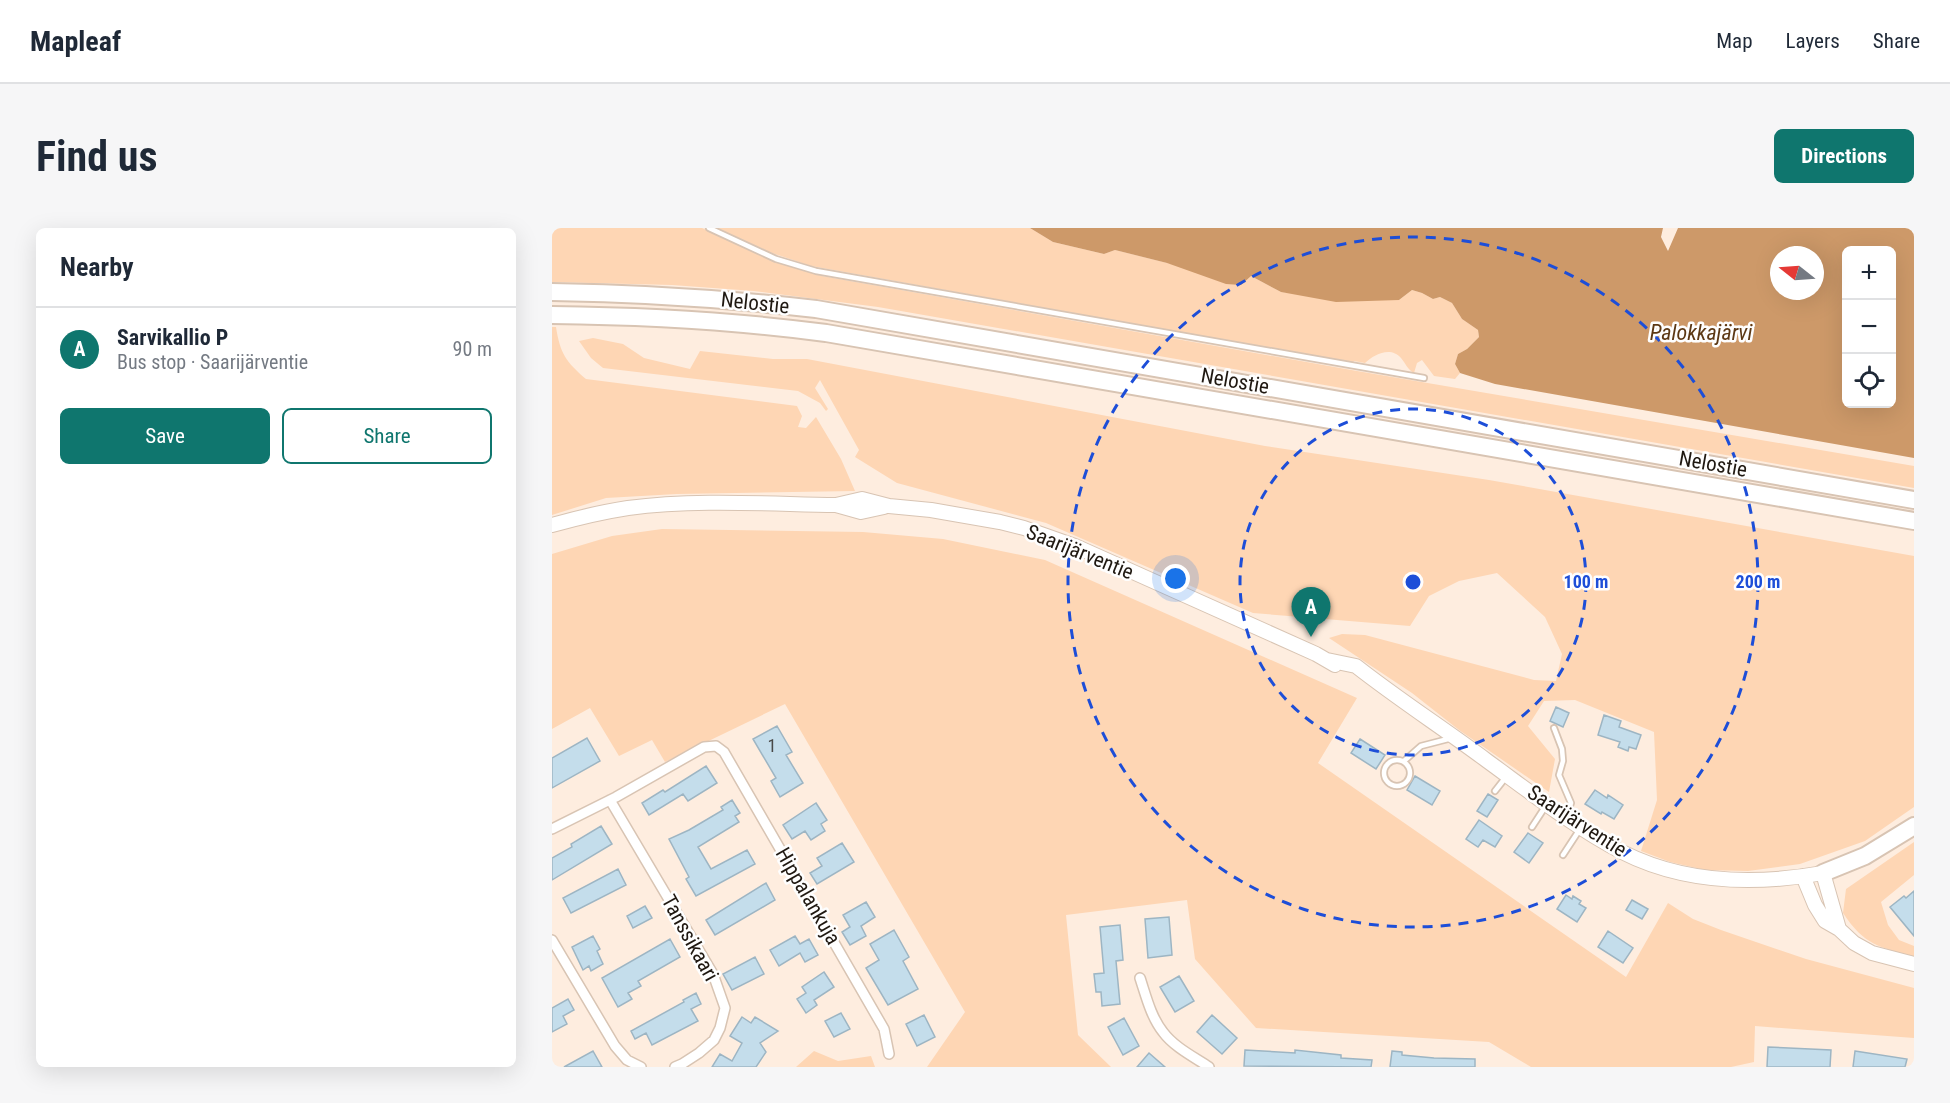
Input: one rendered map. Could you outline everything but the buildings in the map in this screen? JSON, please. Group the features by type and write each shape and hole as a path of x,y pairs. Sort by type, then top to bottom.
{"highway":[{"name":"Nelostie","path":"552,292 629,293 744,301 816,309 1914,500"},
{"name":"Nelostie","path":"552,315 708,320 826,333 1914,521"},
{"path":"1824,873 1865,856 1914,826"}],"main road":[{"name":"Saarijärventie","path":"552,525 629,508 675,504 836,505 861,512 890,506 931,510 1000,522 1052,537 1327,660 1352,675 1380,685 1566,818 1633,857 1685,873 1722,879 1746,881 1824,873"},
{"path":"1824,873 1839,929"},
{"path":"1803,876 1815,905 1825,921 1839,929 1854,943 1872,953 1914,964"}],"street":[{"name":"Hippalankuja","path":"610,800 705,747 716,746 724,752 884,1029 889,1054"},
{"path":"552,829 610,800"},
{"name":"Tanssikaari","path":"610,800 713,974 725,1008 714,1040 699,1053 675,1067"},
{"path":"553,943 615,1046 627,1060 640,1067"},
{"path":"1140,978 1152,1012 1163,1032 1209,1067"}],"lane":[{"path":"709,228 776,259 816,272 1424,378"},
{"path":"1554,728 1562,748 1563,762 1559,775 1571,803 1566,818"},
{"path":"1404,761 1421,746 1454,737"},
{"path":"1392,760 1404,761 1410,770 1407,783 1401,786 1392,785 1386,781 1384,769 1392,760"},
{"path":"1495,791 1507,775"},
{"path":"1532,827 1547,804"},
{"path":"1563,855 1581,828"}],"shaded area":[{"path":"552,228 702,228 775,262 822,276 1357,371 1914,466 1914,488 878,307 754,291 672,285 552,282"},
{"path":"716,228 1030,228 1053,242 1104,254 1115,250 1167,263 1251,276 1281,292 1369,300 1399,300 1412,290 1433,299 1440,297 1452,303 1462,319 1478,330 1479,337 1458,354 1455,364 1460,373 1455,379 1434,376 1422,360 1417,363 1414,373 1397,354 1392,352 1378,354 1365,363 1354,361 1353,363 811,266 772,253"},
{"path":"552,327 556,327 565,356 586,379 797,406 802,416 798,427 806,428 816,417 841,459 855,491 677,494 606,498 552,515"},
{"path":"593,338 623,344 644,358 690,369 700,351 773,359 807,359 1265,446 1489,480 1914,556 1914,807 1865,841 1800,864 1748,871 1705,870 1670,862 1641,851 1657,800 1654,732 1575,700 1544,701 1528,726 1555,759 1549,792 1459,730 1412,693 1329,638 1342,634 1365,635 1534,680 1556,681 1562,654 1545,617 1497,573 1459,581 1429,596 1410,626 1253,613 1046,523 897,483 855,457 859,450 820,380 815,388 828,409 826,411 820,403 798,391 603,368 591,358 579,341"},
{"path":"662,529 863,532 943,539 1045,560 1357,698 1318,763 1626,977 1668,903 1693,919 1721,930 1806,959 1914,988 1914,1038 1755,1026 1754,1062 1731,1067 1531,1067 1489,1042 1256,1028 1195,959 1187,900 1066,915 1078,1035 1111,1067 927,1067 965,1012 785,704 665,762 652,740 619,756 590,708 552,729 552,554 612,536"},
{"path":"1914,842 1914,875 1881,902 1888,925 1899,940 1914,946 1914,957 1866,939 1843,913 1846,889"},
{"path":"814,1051 838,1061 871,1056 875,1067 796,1067"}],"water":[{"name":"Palokkajärvi","path":"1030,228 1663,228 1661,237 1668,251 1678,228 1914,228 1914,458 1495,384 1460,373 1455,364 1458,354 1479,337 1478,330 1462,319 1452,303 1440,297 1433,299 1412,290 1399,300 1336,302 1281,292 1251,276 1241,285 1226,284 1167,263 1115,250 1104,254 1053,242"}],"place":[{"name":"Sarvikallio P","path":"1311,637"}]}
